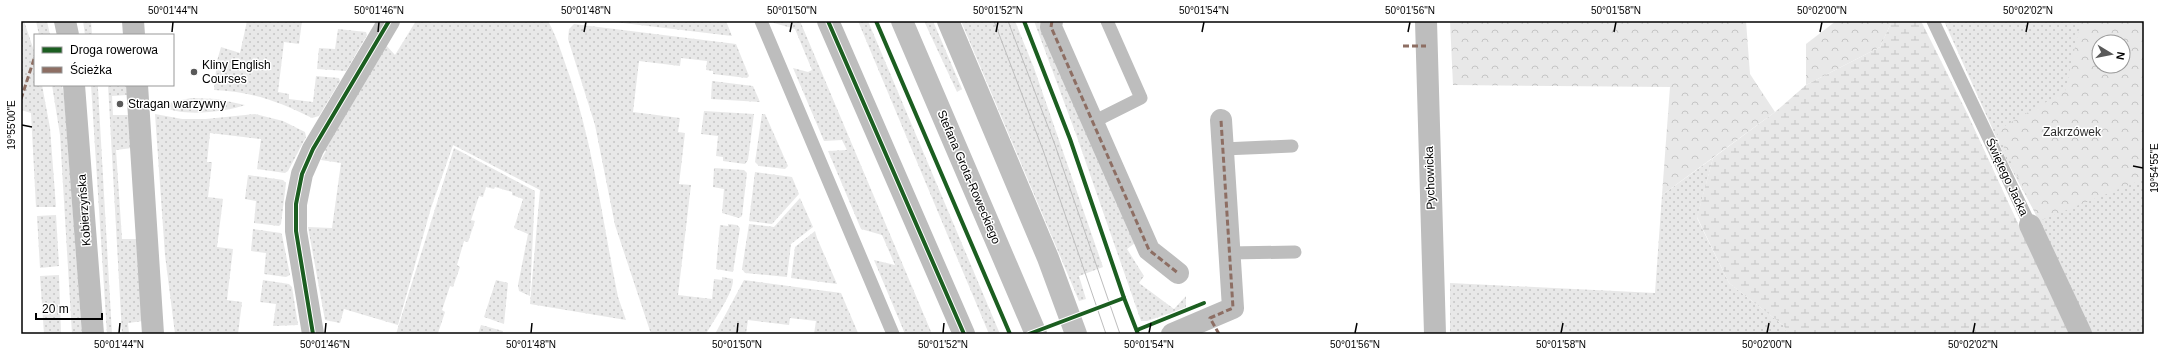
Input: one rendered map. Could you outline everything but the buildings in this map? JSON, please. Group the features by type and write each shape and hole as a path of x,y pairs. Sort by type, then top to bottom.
{"main road":[{"name":"Stefana Grota-Roweckiego","path":"902,21 1036,334"},
{"path":"948,21 1048,258 1076,334"}],"street":[{"path":"65,21 68,34"},
{"path":"133,21 134,34"},
{"path":"313,334 296,231 296,204 302,174 313,149 389,21"},
{"path":"828,21 964,334"},
{"path":"1052,21 1051,27 1149,250 1178,273"},
{"name":"Pychowicka","path":"1426,21 1435,334"},
{"name":"Kobierzyńska","path":"74,86 93,334"},
{"path":"137,86 153,334"},
{"path":"1172,334 1214,326 1233,308 1221,120"},
{"name":"Świętego Jacka","path":"2030,225 2081,334"}],"lane":[{"path":"761,21 893,334"},
{"path":"1093,122 1141,98 1107,21"},
{"name":"Świętego Jacka","path":"1933,21 2030,225"},
{"path":"1223,149 1292,146"},
{"path":"1229,253 1295,252"}],"green space":[{"path":"21,21 24,21 34,51 34,86 42,86 50,128 56,207 36,207 31,113 21,110"},
{"path":"36,21 47,21 50,34 39,34"},
{"path":"83,21 91,21 92,34 85,34"},
{"path":"247,21 302,21 299,44 284,42 278,92 289,94 289,99 313,102 316,76 339,78 340,81 319,116 312,118 276,102 253,95 214,90 217,61 221,47 240,53"},
{"path":"416,21 548,21 558,42 586,131 618,297 626,320 530,304 540,190 453,145 431,208 398,325 344,309 340,323 325,320 308,227 332,228 341,163 321,160 326,151 321,147 384,43 395,55"},
{"path":"606,21 726,21 732,36"},
{"path":"773,21 800,21 932,334 905,334 874,260 895,265 882,235 861,229 828,151 847,150 842,140 824,141 793,68 808,72 812,70 795,29 774,23"},
{"path":"858,21 868,21 1000,334 989,334"},
{"path":"924,21 933,21 962,89 957,92"},
{"path":"961,21 1015,21 1034,68 1103,267 1079,276 1086,299 1079,301"},
{"path":"1034,21 1043,21 1135,243 1127,249 1144,276 1139,283 1174,309 1186,296 1186,308 1147,321 1141,321 1077,137"},
{"path":"1450,21 1746,21 1750,74 1775,112 1662,195 1670,87 1453,85"},
{"path":"1836,21 1892,21 1880,47 1806,85 1806,44"},
{"path":"1892,21 1921,21 1968,115 2069,334 1787,334 1784,326 1729,283 1697,217 1713,158 1775,112 1806,85 1880,47"},
{"name":"Zakrzówek","path":"1944,21 2144,21 2144,334 2091,334 2034,211 2007,161"},
{"path":"2081,21 2144,21 2144,179 2039,221 1996,131 2065,91"},
{"path":"574,24 736,44 749,76 747,78 713,74 713,71 706,70 707,61 681,58 680,66 639,61 633,112 680,118 678,132 685,133 679,184 691,185 678,295 712,299 714,279 722,280 722,277 733,279 727,299 706,334 651,334 615,225 595,125 568,39 569,29"},
{"path":"338,29 366,32 367,35 346,71 317,69 319,48 335,49"},
{"path":"712,81 753,86 760,102 711,99"},
{"path":"52,86 62,86 64,95 82,334 72,334 60,135"},
{"path":"91,86 98,86 112,334 107,334"},
{"path":"108,86 126,86 127,95 112,96 113,115 129,115 132,148 116,150 122,239 138,239 143,321 128,323 129,334 122,334"},
{"path":"191,98 217,99 245,105 227,110 193,113 172,110 164,107 169,103"},
{"path":"704,111 754,114 748,160 745,164 723,161 723,157 716,156 718,136 701,134"},
{"path":"155,114 182,119 206,119 255,114 283,121 305,132 306,137 288,171 285,173 257,169 261,139 210,133 207,162 212,162 208,197 223,199 217,247 233,249 227,300 242,302 238,334 175,334 165,255"},
{"path":"762,114 765,114 788,166 785,169 759,166 755,162"},
{"path":"454,148 535,191 530,296 519,291 518,285 528,234 514,228 523,199 512,195 512,192 495,187 494,189 486,187 483,197 479,196 471,220 475,221 468,242 464,241 457,265 460,267 453,287 450,286 442,310 445,312 438,333 396,334"},
{"path":"1713,158 1697,218 1729,283 1784,326 1787,334 1450,334 1450,283 1655,293 1662,195"},
{"path":"714,168 744,170 747,173 742,216 739,218 722,213 724,189 713,187"},
{"path":"755,172 792,177 799,194 772,224 749,221"},
{"path":"248,175 283,180 286,183 281,224 279,226 254,223 256,201 245,199"},
{"path":"800,198 813,227 791,244 787,277 745,273 742,269 749,224 774,227"},
{"path":"56,215 59,266 40,268 37,216"},
{"path":"728,224 737,225 740,228 733,272 716,269 720,225 728,226"},
{"path":"253,229 281,233 290,275 286,277 264,274 266,253 251,251"},
{"path":"815,231 837,284 791,278 795,247"},
{"path":"59,275 61,334 44,334 40,276"},
{"path":"263,280 289,284 292,287 298,325 273,326 276,304 260,302"},
{"path":"496,280 508,283 504,324 484,317"},
{"path":"744,280 841,293 858,333 814,334 816,321 790,318 789,325 748,320 746,334 715,334"},
{"path":"481,325 503,331 502,334 478,334"}],"tram line":[{"path":"994,21 1043,150 1106,334"},
{"path":"1008,21 1055,145 1120,334"}],"marked path":[{"path":"1052,21 1051,27 1149,250 1178,273"},
{"path":"1403,46 1426,46"},
{"path":"21,99 34,59"},
{"path":"1219,334 1210,318 1233,308 1221,120"}],"cycle path":[{"path":"313,334 296,231 296,204 302,174 313,149 389,21"},
{"path":"828,21 964,334"},
{"path":"876,21 1010,334"},
{"path":"1024,21 1070,139 1124,298 1138,334"},
{"path":"1029,334 1124,298"},
{"path":"1137,330 1204,303"}],"place":[{"name":"Kliny English Courses","path":"194,72"},
{"name":"Stragan warzywny","path":"120,104"}]}
